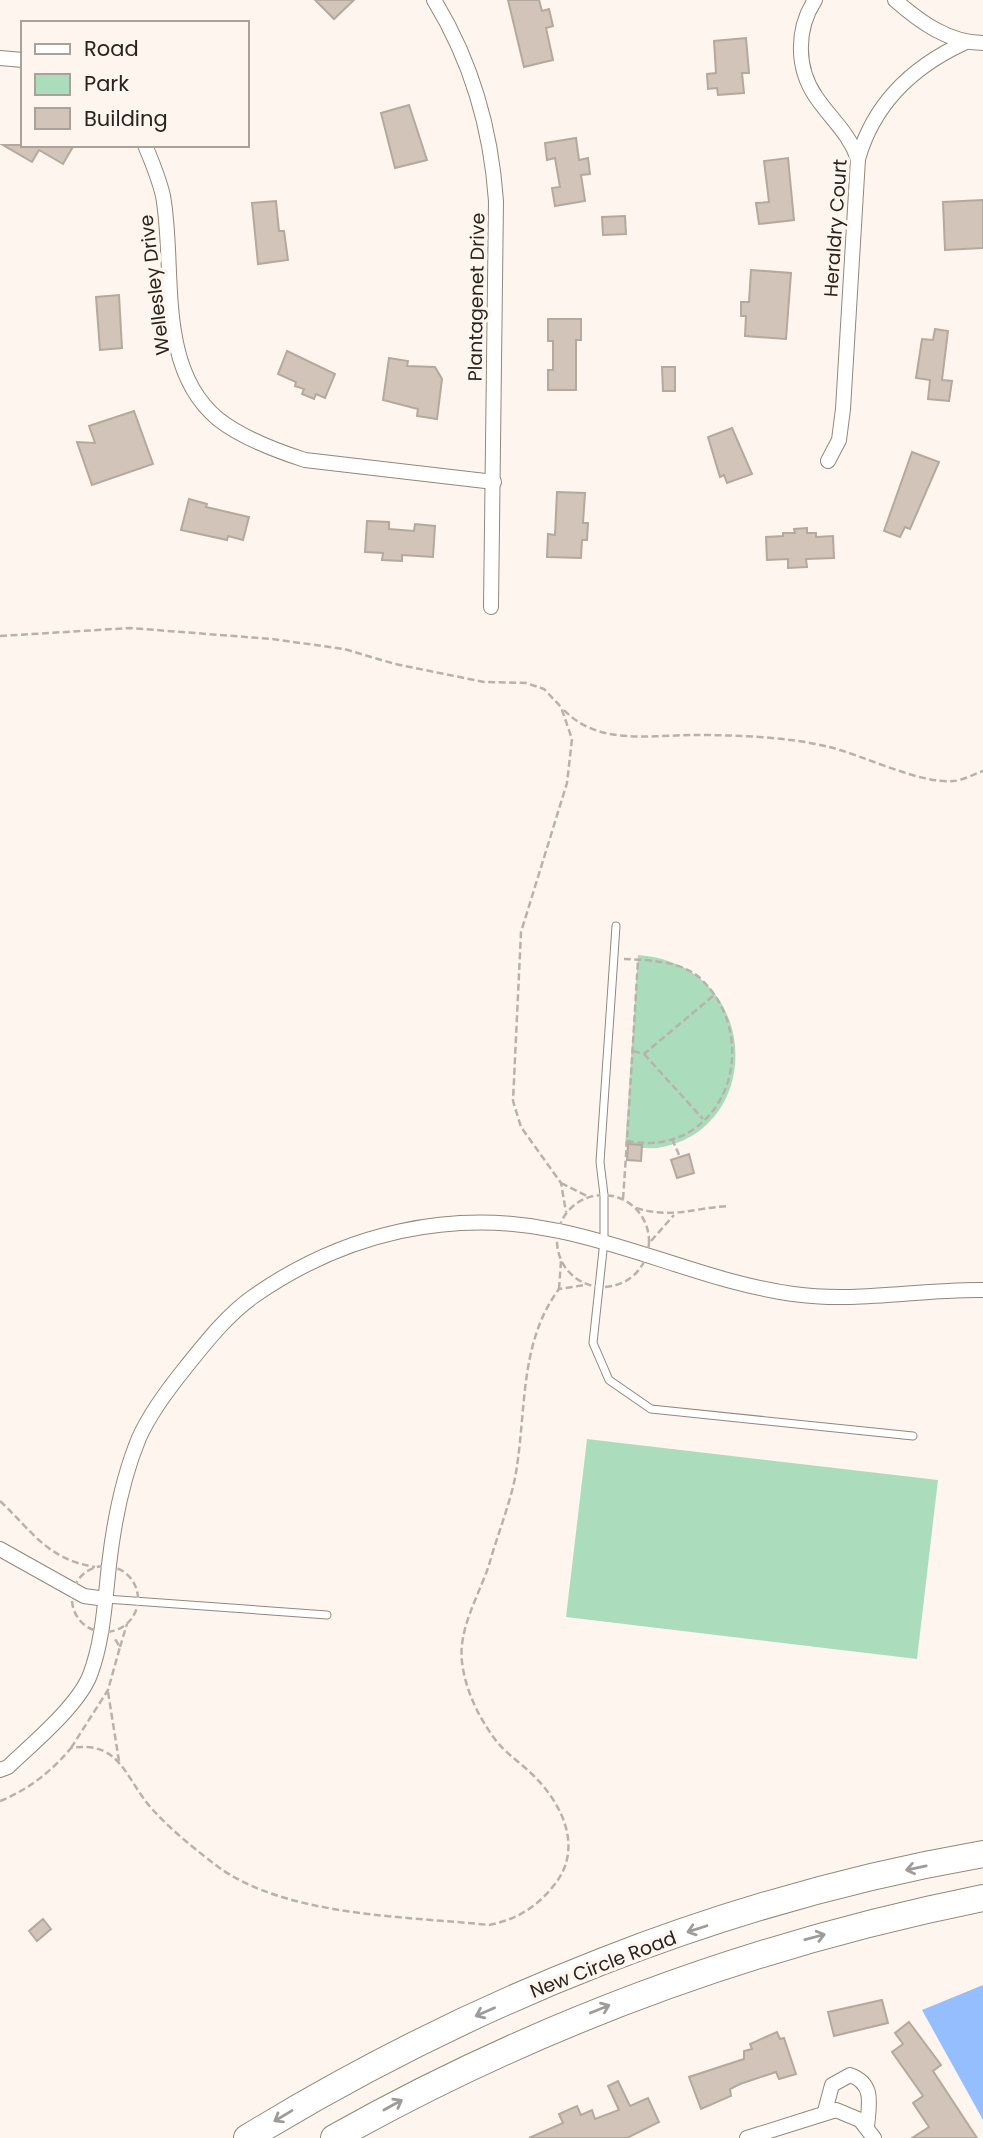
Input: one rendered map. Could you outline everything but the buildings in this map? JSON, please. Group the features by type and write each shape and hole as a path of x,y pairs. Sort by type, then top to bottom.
{"highway":[{"name":"New Circle Road","path":"247,2138 399,2053 480,2014 624,1954 834,1888 983,1854"},
{"path":"334,2138 431,2084 632,1996 793,1943 904,1914 983,1898"}],"street":[{"name":"Plantagenet Drive","path":"434,0 470,69 494,163 496,201 491,607"},
{"path":"815,0 801,38 801,61 815,96 846,134 858,159"},
{"path":"895,0 938,32 964,43 983,43"},
{"name":"Heraldry Court","path":"828,461 839,440 844,409 858,159 865,134 876,115 909,76 938,55 964,43"},
{"path":"0,58 21,60"},
{"name":"Wellesley Drive","path":"146,147 162,193 178,349 194,390 218,419 286,454 305,460 494,482"},
{"path":"0,1770 8,1767 57,1721 90,1677 106,1599 122,1483 141,1434 174,1383 207,1341 253,1297 314,1261 380,1234 444,1222 505,1222 604,1241 732,1282 793,1294 848,1298 946,1289 983,1290"},
{"path":"0,1549 84,1595 106,1599"},
{"path":"825,2110 832,2085 850,2075 860,2079 867,2085 870,2098 870,2132"},
{"path":"747,2138 825,2110 845,2111 870,2132"}],"lane":[{"path":"616,926 600,1162 604,1195 604,1241 593,1343 609,1380 651,1409 913,1436"},
{"path":"106,1599 327,1615"}],"path":[{"path":"0,636 130,628 272,639 344,649 395,664 484,682 526,683 544,689 575,721 602,733 649,738 696,735 828,747 906,773 952,781 983,771"},
{"path":"561,707 572,738 568,772 521,932 513,1101 521,1127 561,1182 589,1197"},
{"path":"614,958 677,966 700,978 726,1014 734,1042 734,1065 718,1104 704,1120 672,1139 642,1144 627,1141"},
{"path":"623,1199 638,960"},
{"path":"644,1054 713,996"},
{"path":"632,1051 644,1054 704,1120"},
{"path":"672,1139 680,1157"},
{"path":"561,1182 566,1212"},
{"path":"636,1208 658,1215 674,1215 697,1208 729,1206"},
{"path":"649,1243 674,1215"},
{"path":"71,1748 97,1747 119,1761 152,1810 219,1868 290,1902 489,1925 513,1920 542,1900 561,1876 570,1852 569,1830 558,1807 536,1777 506,1752 487,1728 472,1698 462,1659 472,1611 514,1479 528,1367 549,1303 559,1289 561,1260"},
{"path":"559,1289 585,1285"},
{"path":"0,1501 41,1544 69,1562 97,1567"},
{"path":"0,1801 17,1794 57,1765 71,1748 108,1690 127,1624"},
{"path":"110,1632 120,1647"},
{"path":"108,1690 119,1761"}],"green space":[{"path":"638,955 679,965 709,987 728,1016 735,1048 732,1082 718,1112 693,1135 657,1148 625,1147"},
{"path":"587,1439 938,1480 917,1659 566,1617"}],"water":[{"path":"983,1985 983,2120 922,2010"}]}
